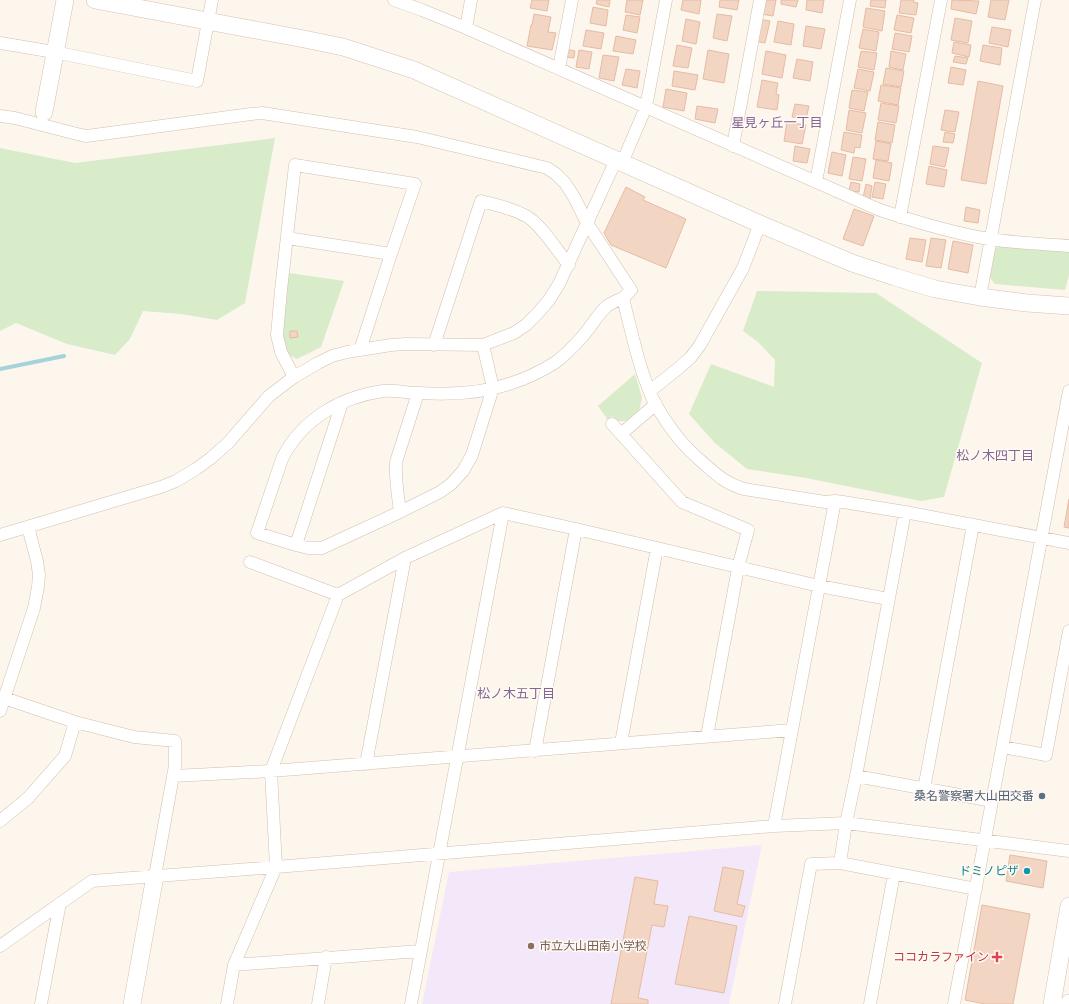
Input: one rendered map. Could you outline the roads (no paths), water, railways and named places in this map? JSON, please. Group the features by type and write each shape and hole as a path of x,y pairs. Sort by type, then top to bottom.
{"street":[{"path":"44,112 54,52 65,0"},
{"path":"94,0 335,45 386,60 414,70 619,162 852,263 936,289 980,298 1069,306"},
{"path":"0,43 54,52 198,81 212,0"},
{"path":"394,0 466,28 559,68 880,210 938,229 991,239 1069,246"},
{"path":"466,28 471,0"},
{"path":"559,68 572,0"},
{"path":"0,535 161,487 176,481 211,458 228,442 269,396 294,377 332,356 391,345 483,345 514,332 526,325 550,300 559,284 587,223 646,107 666,0"},
{"path":"733,146 760,0"},
{"path":"816,182 850,0"},
{"path":"900,217 941,0"},
{"path":"980,298 1035,0"},
{"path":"0,116 15,118 81,136 87,136 251,114 262,114 417,137 547,168 565,183 574,197 587,223 631,290 623,298 607,306 583,336 556,362 526,378 494,388 462,394 418,394 384,391 353,398 324,411 306,426 287,449 282,459 257,533 296,546 322,548 400,512 440,492 451,484 463,471 472,455 494,388 483,345"},
{"path":"294,377 281,352 277,335 295,165 415,184 360,350"},
{"path":"434,345 481,201 527,216 540,229 569,265"},
{"path":"650,391 691,357 700,345 743,268 760,224"},
{"path":"287,238 391,254"},
{"path":"623,298 639,362 656,404 674,433 693,455 720,478 733,486 825,502 835,501 904,512 1069,543"},
{"path":"954,1004 1069,391"},
{"path":"400,512 395,472 396,462 418,394"},
{"path":"296,546 342,403"},
{"path":"621,434 656,404"},
{"path":"612,424 682,502 748,530 738,568 707,736"},
{"path":"774,826 835,501"},
{"path":"840,863 904,512"},
{"path":"227,1004 234,965 276,867 271,771 338,595 405,558 503,513 819,586 888,598"},
{"path":"411,1004 503,513"},
{"path":"924,788 973,525"},
{"path":"0,711 34,608 38,587 39,575 37,562 28,527"},
{"path":"535,750 576,529"},
{"path":"621,743 657,548"},
{"path":"366,764 405,558"},
{"path":"250,562 338,595"},
{"path":"1002,747 1046,755 1069,631"},
{"path":"4,698 75,722 134,737 175,741 175,766 132,1004"},
{"path":"0,821 28,798 65,756 75,722"},
{"path":"173,776 366,764 792,730"},
{"path":"856,776 992,801"},
{"path":"0,946 92,881 774,826 846,824 1069,851"},
{"path":"785,1004 811,864 840,863 976,889"},
{"path":"870,1004 894,874"},
{"path":"41,1004 60,903"},
{"path":"1052,1004 1069,906"},
{"path":"234,965 420,951"},
{"path":"318,1004 326,957"}],"waterway":[{"path":"0,369 64,356"}],"place":[{"name":"桑名警察署大山田交番","path":"1042,796"},
{"name":"ドミノピザ","path":"1027,871"},
{"name":"市立大山田南小学校","path":"531,946"},
{"name":"ココカラファイン","path":"997,957"}],"district":[{"name":"星見ヶ丘一丁目","path":"777,122"},
{"name":"松ノ木四丁目","path":"995,455"},
{"name":"松ノ木五丁目","path":"516,693"}]}
